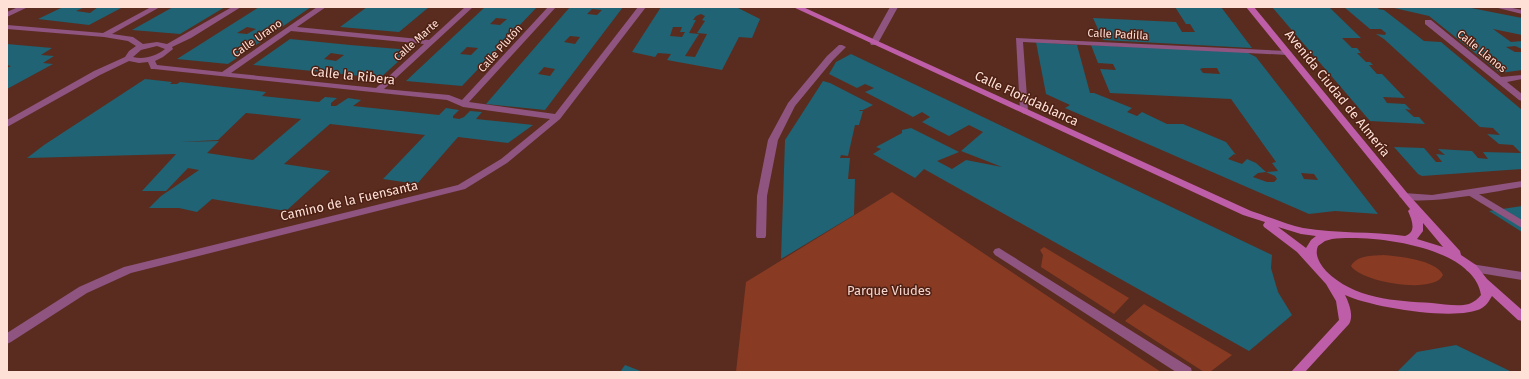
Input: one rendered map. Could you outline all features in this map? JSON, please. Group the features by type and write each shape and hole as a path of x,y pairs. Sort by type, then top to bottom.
{"main road":[{"name":"Calle Floridablanca","path":"796,7 1247,213 1301,231 1336,235 1407,239 1442,250 1467,264"},
{"name":"Avenida Ciudad de Almería","path":"1250,7 1404,196 1483,282"},
{"name":"Avenida Ciudad de Almería","path":"1404,196 1414,213 1418,224 1416,236 1407,239"},
{"name":"Calle Floridablanca","path":"1247,213 1292,241 1313,261 1320,272 1329,279"},
{"path":"1313,261 1310,252 1315,242 1320,238 1336,235"},
{"path":"1329,279 1348,292 1373,301 1394,305 1456,309 1473,307 1480,304 1487,295 1483,282"},
{"path":"1297,372 1345,320 1345,309 1342,300 1329,279"},
{"path":"1483,282 1522,317"}],"street":[{"path":"7,15 24,7"},
{"path":"104,36 156,7"},
{"path":"129,58 132,51 143,46 157,44 168,46 237,7"},
{"name":"Calle Urano","path":"224,74 322,7"},
{"name":"Calle Marte","path":"378,90 469,7"},
{"name":"Calle Plutón","path":"464,104 552,7"},
{"name":"Camino de la Fuensanta","path":"7,338 84,290 128,270 461,187 504,161 557,117 642,7"},
{"path":"874,43 894,7"},
{"path":"1498,7 1522,12"},
{"name":"Calle Llanos","path":"1428,22 1522,98"},
{"path":"7,27 104,36 130,40 143,46"},
{"path":"289,29 430,42"},
{"name":"Calle Padilla","path":"1024,111 1019,40 1288,53"},
{"path":"7,124 97,73 129,58 133,60 150,59 166,53 169,49 168,46"},
{"path":"761,236 762,196 773,140 791,105 830,58 842,47"},
{"name":"Calle la Ribera","path":"150,59 154,67 449,98 464,104 557,117"},
{"path":"1500,80 1522,77"},
{"path":"1404,196 1432,198 1472,193 1522,184"},
{"path":"1472,193 1522,225"},
{"path":"999,252 1186,372"},
{"path":"1467,264 1522,276"}],"green space":[{"name":"Parque Viudes","path":"892,192 1161,372 736,372 746,282"},
{"path":"1044,247 1129,298 1114,314 1041,267 1043,255 1040,250"},
{"path":"1383,255 1425,262 1439,270 1443,275 1437,281 1426,284 1397,284 1368,277 1357,272 1351,266 1354,262 1361,258"},
{"path":"1144,304 1232,355 1210,372 1204,372 1125,321"}],"building":[{"path":"63,7 85,7 76,11 90,13 98,7 123,7 89,25 38,19"},
{"path":"173,7 225,7 180,34 132,30"},
{"path":"259,7 311,7 228,64 177,59","holes":["247,27 256,29 247,34 237,33"]},
{"path":"367,7 429,7 399,32 340,27"},
{"path":"485,7 537,7 462,86 406,81","holes":["496,18 507,19 500,25 490,24","467,47 478,48 471,55 460,54"]},
{"path":"570,7 623,7 545,110 486,104","holes":["592,9 602,10 597,15 587,14","570,36 580,37 575,44 564,42","544,67 555,69 550,76 538,74"]},
{"path":"661,7 736,7 760,19 752,38 739,37 722,70 667,60 671,54 658,53 655,57 632,52","holes":["701,14 705,16 702,20 705,21 697,33 707,34 695,57 685,56 699,34 689,33 696,20 693,20 696,16","673,27 682,27 680,32 685,32 682,37 670,36"]},
{"path":"1175,7 1221,7 1252,48 1103,40 1093,18 1176,22 1182,32 1195,32 1190,24 1186,24"},
{"path":"1272,7 1329,7 1361,38 1342,38 1352,48 1357,48 1361,53 1357,53 1366,62 1370,62 1373,65 1369,65 1377,74 1382,74 1405,98 1383,97 1387,103 1405,104 1411,110 1405,109 1414,117 1419,117 1425,124 1370,121"},
{"path":"1344,7 1379,7 1378,9 1384,10 1424,41 1441,42 1522,110 1522,169 1422,176 1418,174 1394,147 1424,148 1436,162 1442,162 1436,154 1445,155 1438,149 1472,151 1478,158 1488,159 1483,152 1521,153 1513,145 1499,144 1487,134 1500,135 1493,128 1480,127 1384,39 1376,34 1385,35 1386,33 1381,29 1370,29"},
{"path":"1390,7 1466,7 1522,18 1522,35 1493,29 1511,42 1522,41 1522,49 1515,46 1506,47 1515,52 1522,52 1522,70 1500,73 1429,16"},
{"path":"290,39 411,50 380,78 253,65","holes":["331,53 344,55 336,61 324,59"]},
{"path":"1036,42 1077,45 1090,93 1094,93 1132,108 1127,112 1137,116 1142,112 1167,124 1183,124 1226,142 1236,155 1234,154 1228,159 1242,164 1247,159 1256,163 1266,172 1278,171 1272,163 1276,162 1231,99 1110,93 1100,69 1116,70 1113,64 1098,63 1091,45 1246,52 1256,57 1378,214 1335,211 1309,214 1065,108 1070,105 1046,94","holes":["1217,68 1220,74 1203,73 1200,69","1266,172 1275,176 1277,179 1274,182 1267,182 1253,177 1258,173","1301,173 1314,174 1318,180 1304,179"]},
{"path":"7,44 52,48 41,55 54,56 43,63 53,64 7,89 7,68 11,66 7,65"},
{"path":"851,54 1272,255 1271,268 1278,292 1292,315 1249,351 924,169 915,178 873,154 881,149 876,147 902,133 902,130 911,128 959,152 937,161 952,169 966,160 1002,167 961,151 983,132 969,125 949,136 922,122 930,117 922,112 913,117 865,92 874,88 865,84 857,88 829,74 836,62"},
{"path":"145,79 172,82 170,84 177,84 180,82 266,92 262,96 319,102 325,97 337,98 331,103 331,106 336,106 348,98 361,100 353,106 439,115 446,108 459,110 453,118 459,119 464,117 470,111 482,112 476,119 533,125 508,143 458,137 417,184 383,179 425,135 330,124 284,164 330,171 286,211 212,199 197,212 179,208 149,208 161,196 199,170 188,168 166,191 142,191 176,154 27,158 44,145","holes":["246,113 301,119 253,160 207,153 219,141 180,142 218,140"]},
{"path":"823,81 830,83 873,105 859,111 863,111 859,125 855,125 848,156 841,155 840,158 850,158 848,179 855,179 854,215 781,259 785,140"},
{"path":"1522,206 1522,232 1489,211"},
{"path":"1456,345 1512,372 1397,372 1417,352"},
{"path":"625,365 643,372 620,372"}]}
